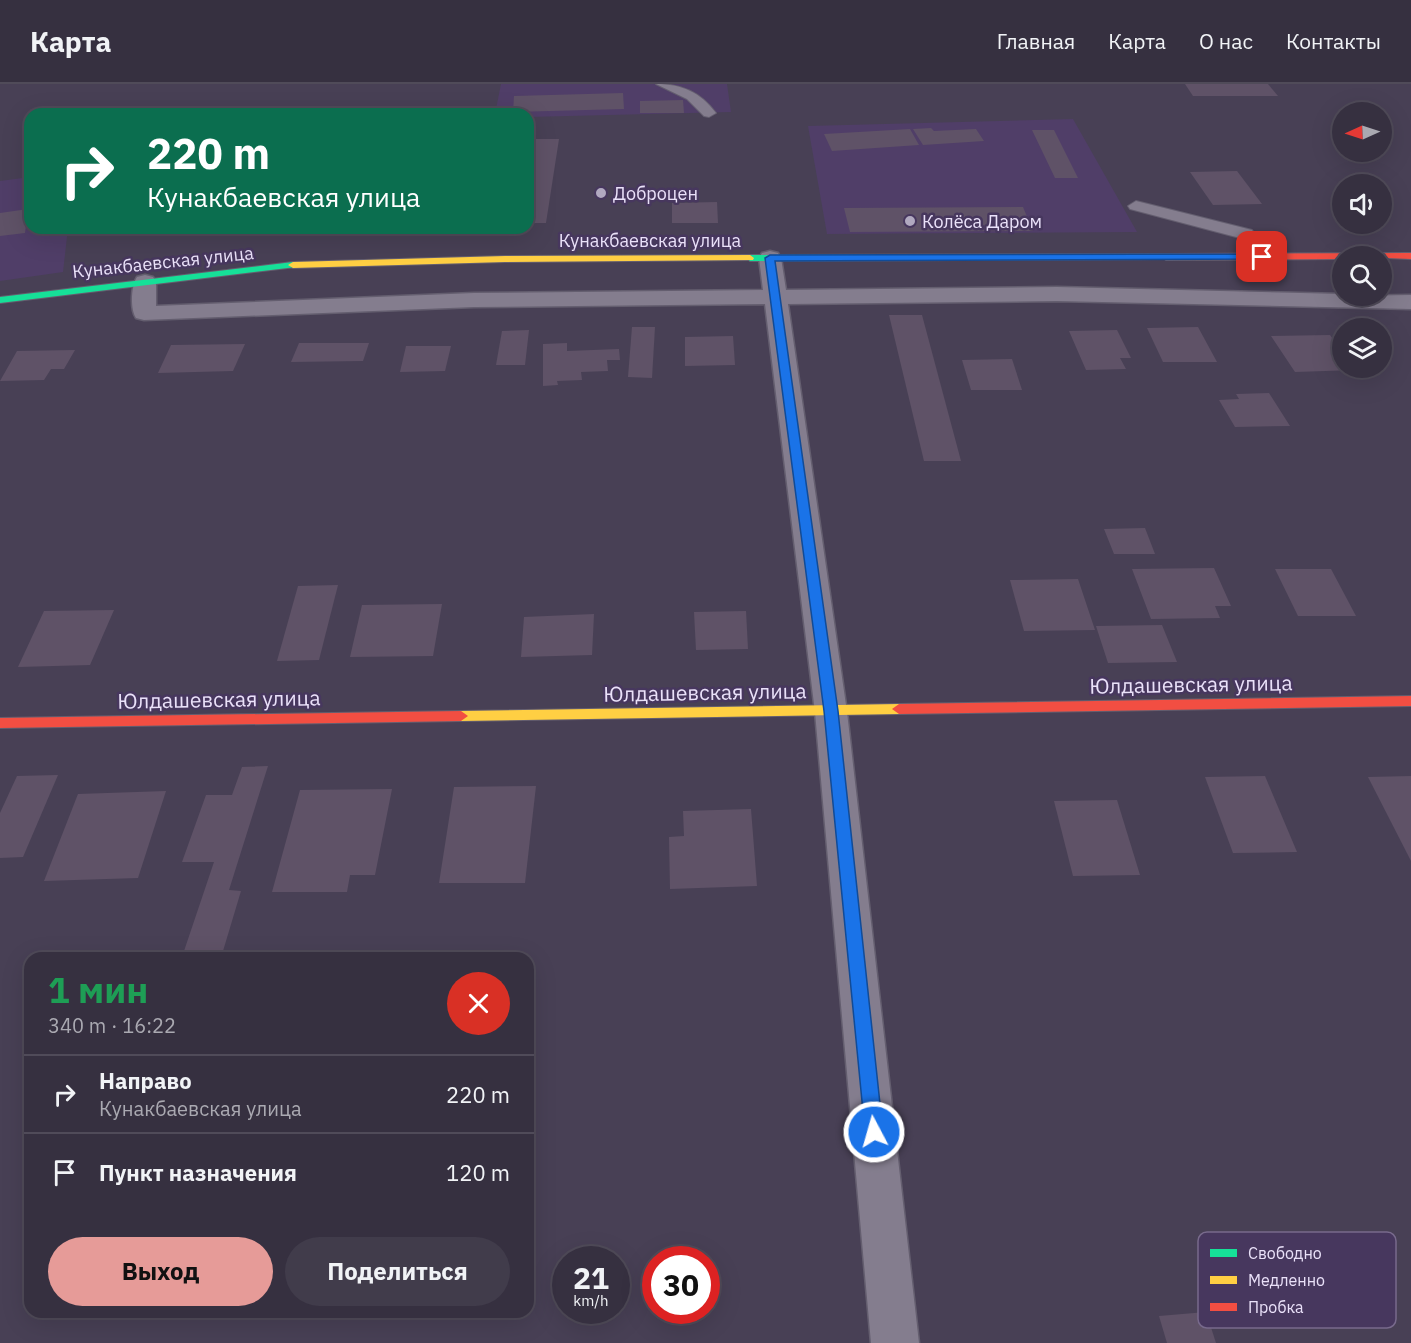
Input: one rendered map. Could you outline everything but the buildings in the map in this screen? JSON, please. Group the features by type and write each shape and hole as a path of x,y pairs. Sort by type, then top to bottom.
{"main road":[{"name":"Кунакбаевская улица","path":"0,300 305,264 505,259 1411,256"},
{"name":"Юлдашевская улица","path":"0,723 1411,701"}],"street":[{"path":"770,258 831,711 895,1343"},
{"path":"145,282 144,313 474,300 1057,294 1411,302"}],"lane":[{"path":"663,84 692,96 709,113"},
{"path":"1136,206 1246,234 1262,257"}],"shaded area":[{"path":"501,84 727,84 731,112 534,117 534,108 496,108"},
{"path":"1073,119 1137,232 827,234 808,126"},
{"path":"24,178 24,234 67,234 63,272 0,281 0,181"}],"traffic: fast":[{"path":"750,258 1166,257"},
{"path":"0,300 293,265"}],"traffic: slow":[{"path":"293,265 505,259 750,258"},
{"path":"461,716 899,709"}],"traffic: jam":[{"path":"1166,257 1411,256"},
{"path":"899,709 1411,701"},
{"path":"0,723 461,716"}],"place":[{"name":"Доброцен","path":"601,193"},
{"name":"Колёса Даром","path":"910,221"}],"route":[{"path":"874,1132 831,711 770,258 1262,257"}]}
